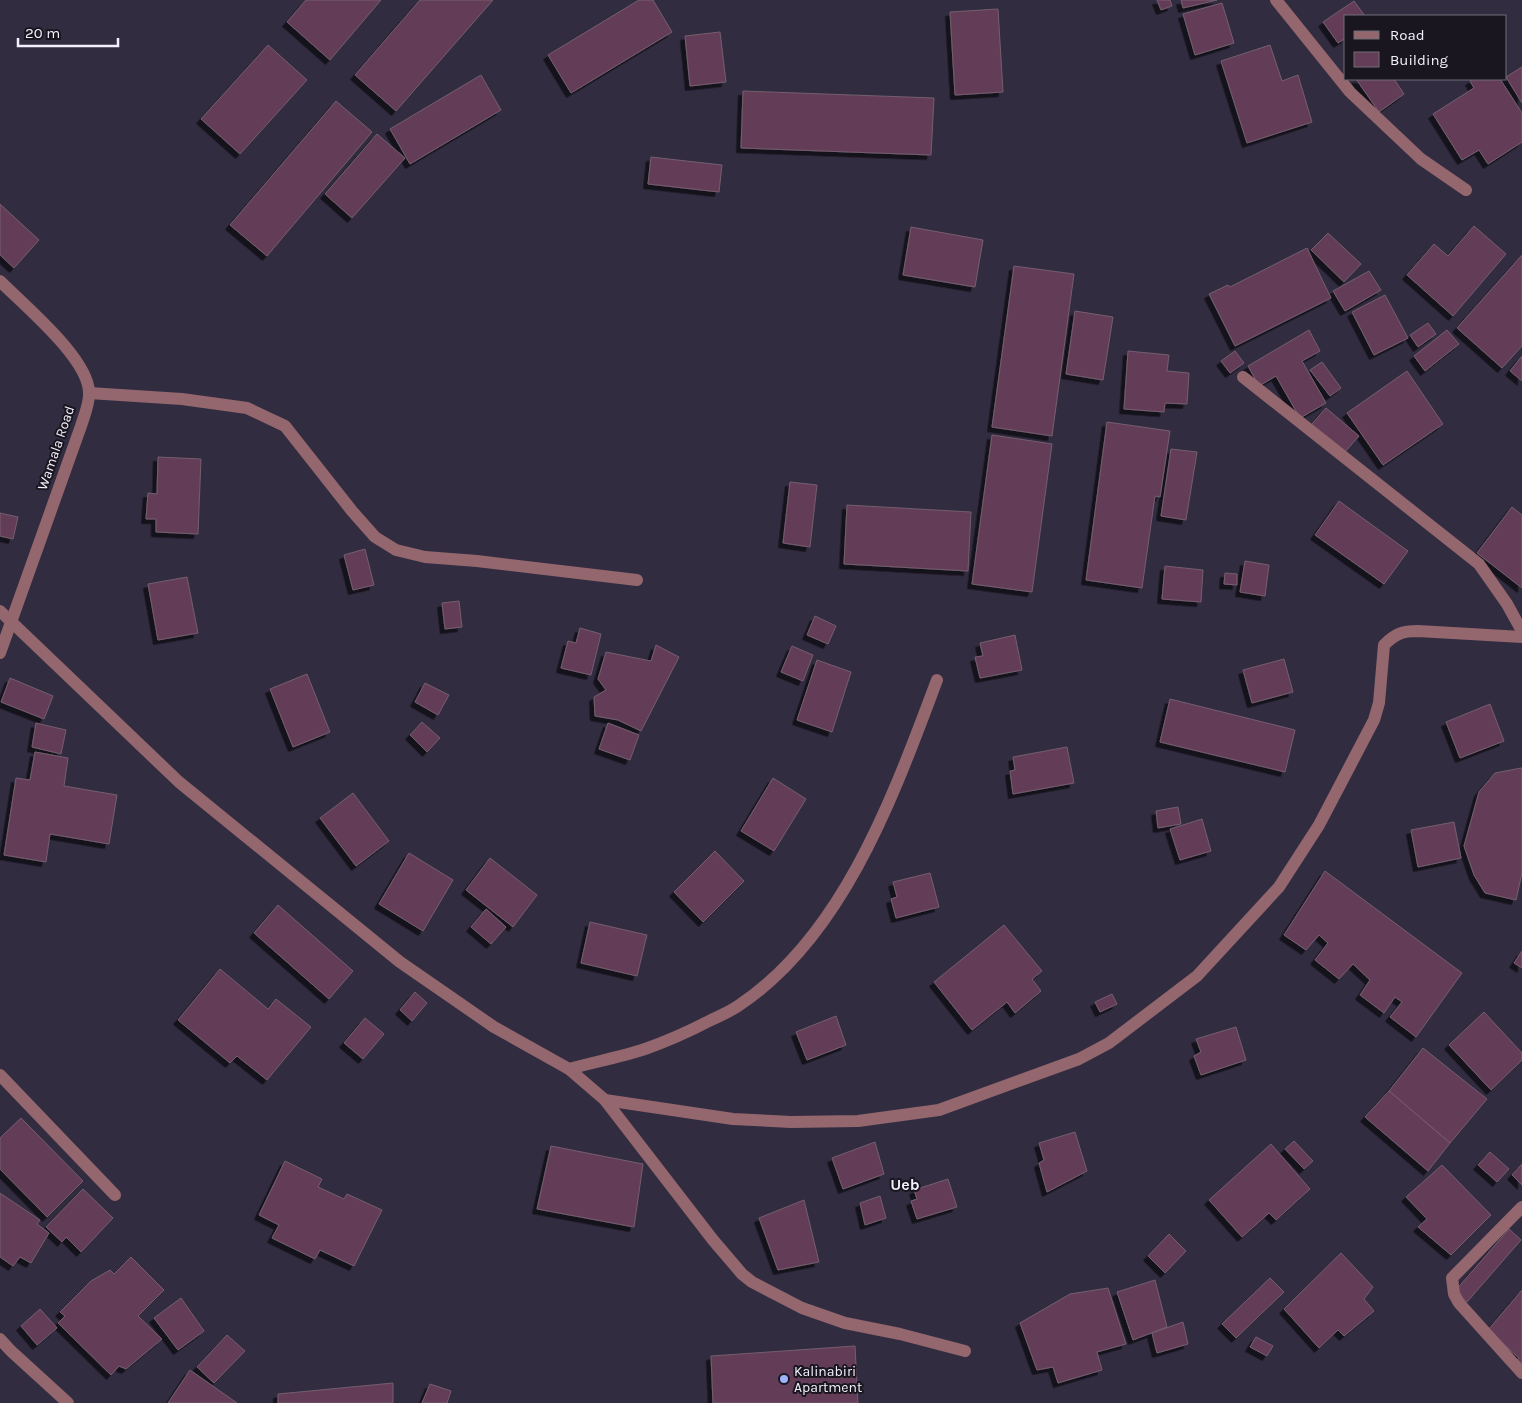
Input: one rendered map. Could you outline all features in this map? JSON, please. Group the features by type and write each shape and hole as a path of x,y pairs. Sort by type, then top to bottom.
{"street":[{"path":"1276,0 1350,92 1421,159 1466,190"},
{"name":"Wamala Road","path":"0,281 66,347 83,372 89,392 81,426 0,653"},
{"path":"1243,377 1479,564 1507,604 1522,631"},
{"path":"89,392 137,397 182,398 247,408 285,426 375,537 396,550 425,557 478,561 637,580"},
{"path":"0,611 179,782 392,956 494,1027 569,1069 605,1100 713,1240 742,1274 752,1282 802,1308 845,1323 900,1334 965,1351"},
{"path":"605,1100 733,1119 791,1122 858,1121 939,1110 1079,1059 1110,1043 1197,976 1279,887 1319,825 1374,720 1379,703 1384,645 1392,636 1405,631 1418,630 1522,637"},
{"path":"569,1069 644,1049 695,1028 737,1007 771,981 804,948 848,883 879,822 902,773 937,680"},
{"path":"0,1075 115,1195"},
{"path":"1522,1207 1452,1278 1454,1294 1459,1303 1522,1373"},
{"path":"0,1339 68,1403"}],"building":[{"path":"306,0 381,0 330,60 287,22"},
{"path":"420,0 493,0 396,111 355,75"},
{"path":"639,0 653,0 672,32 571,93 548,55"},
{"path":"1157,0 1170,0 1172,6 1161,10"},
{"path":"1181,0 1217,0 1183,8"},
{"path":"1354,1 1364,15 1344,15 1344,39 1338,43 1323,22"},
{"path":"1222,3 1234,43 1195,55 1183,14"},
{"path":"998,9 1003,92 955,95 950,12"},
{"path":"720,32 726,82 690,86 685,36"},
{"path":"268,45 307,80 240,154 201,119"},
{"path":"1270,45 1282,81 1298,75 1312,122 1247,143 1221,61"},
{"path":"1522,67 1522,103 1507,79 1507,76"},
{"path":"481,75 501,110 410,164 390,129"},
{"path":"1357,80 1395,80 1404,94 1379,112"},
{"path":"1501,80 1522,113 1522,142 1488,164 1479,150 1462,160 1433,114 1474,88 1470,81"},
{"path":"743,91 934,98 931,155 741,148"},
{"path":"336,101 372,132 267,256 230,225"},
{"path":"377,134 405,158 352,218 325,194"},
{"path":"651,157 722,165 719,192 648,184"},
{"path":"0,204 39,240 14,268 0,255"},
{"path":"1474,226 1506,254 1453,316 1407,275 1434,244 1448,256"},
{"path":"911,227 983,240 975,287 903,275"},
{"path":"1328,233 1361,264 1344,282 1311,250"},
{"path":"1307,248 1331,298 1235,346 1209,294 1228,285 1230,287"},
{"path":"1522,255 1522,346 1502,368 1457,328"},
{"path":"1014,266 1074,274 1052,436 992,427"},
{"path":"1369,271 1381,290 1345,311 1333,291"},
{"path":"1385,295 1408,338 1374,355 1352,312"},
{"path":"1075,311 1113,317 1103,380 1066,374"},
{"path":"1428,323 1436,334 1418,347 1410,335"},
{"path":"1309,330 1320,351 1302,361 1326,403 1300,418 1276,376 1259,386 1248,366"},
{"path":"1447,330 1459,344 1425,371 1414,356"},
{"path":"1128,351 1169,355 1167,371 1189,373 1187,404 1165,403 1164,412 1124,409"},
{"path":"1235,351 1244,363 1230,373 1221,361"},
{"path":"1522,356 1522,381 1510,371"},
{"path":"1322,362 1341,388 1330,396 1310,370"},
{"path":"1407,371 1443,424 1383,465 1347,413"},
{"path":"1326,408 1359,436 1344,453 1311,425"},
{"path":"1107,422 1170,431 1160,497 1155,496 1142,588 1086,580"},
{"path":"992,435 1052,444 1032,592 972,584"},
{"path":"1171,449 1197,452 1186,520 1161,516"},
{"path":"158,457 201,459 198,534 156,532 156,519 146,519 148,493 157,494"},
{"path":"790,482 817,485 810,547 783,543"},
{"path":"1339,501 1408,551 1384,584 1315,535"},
{"path":"847,505 971,512 968,571 844,564"},
{"path":"1512,507 1522,515 1522,588 1477,553"},
{"path":"0,513 18,517 13,539 0,536"},
{"path":"365,549 374,585 353,590 344,555"},
{"path":"1245,561 1269,565 1265,596 1240,592"},
{"path":"1165,566 1203,570 1201,602 1162,599"},
{"path":"1225,573 1237,574 1237,585 1224,584"},
{"path":"187,577 198,633 158,640 148,584"},
{"path":"459,601 462,627 445,629 442,603"},
{"path":"815,616 836,626 828,644 807,635"},
{"path":"580,628 601,634 591,675 561,668 568,641 576,643"},
{"path":"1015,635 1022,670 980,678 975,657 983,656 980,643"},
{"path":"656,645 679,657 641,731 618,720 595,716 594,697 606,690 598,679 606,652 651,661"},
{"path":"792,646 813,655 803,681 781,672"},
{"path":"1284,659 1293,692 1252,703 1243,670"},
{"path":"817,660 851,672 832,732 797,720"},
{"path":"307,674 330,732 293,747 270,689"},
{"path":"10,678 53,696 44,719 1,702"},
{"path":"425,683 449,695 438,715 415,702"},
{"path":"1170,699 1295,730 1285,772 1160,742"},
{"path":"1490,704 1504,741 1460,758 1446,722"},
{"path":"422,722 440,738 427,752 410,735"},
{"path":"36,723 66,730 61,754 32,747"},
{"path":"608,723 639,735 630,760 599,749"},
{"path":"1067,747 1074,783 1013,794 1010,771 1015,770 1013,757"},
{"path":"35,752 68,758 64,786 117,795 109,844 50,834 46,862 4,855 16,778 30,780"},
{"path":"1522,768 1522,873 1516,900 1485,893 1474,875 1464,846 1479,792 1495,773"},
{"path":"773,778 806,799 774,851 741,831"},
{"path":"353,793 389,841 356,866 320,818"},
{"path":"1178,807 1181,824 1158,828 1156,811"},
{"path":"1202,819 1211,851 1180,860 1170,829"},
{"path":"1454,822 1461,858 1418,867 1411,830"},
{"path":"715,851 744,881 703,922 674,892"},
{"path":"409,853 453,880 423,931 379,904"},
{"path":"490,858 537,895 513,927 466,890"},
{"path":"1325,871 1462,973 1416,1037 1390,1017 1402,1002 1395,997 1384,1013 1360,995 1370,980 1353,964 1339,979 1315,960 1328,943 1319,935 1306,950 1284,935"},
{"path":"930,873 939,907 896,918 891,899 897,897 893,882"},
{"path":"278,905 353,971 329,999 254,933"},
{"path":"486,909 506,927 491,944 471,927"},
{"path":"590,922 647,935 637,976 581,963"},
{"path":"1004,925 1042,971 1032,979 1041,991 1015,1013 1007,1002 972,1030 934,982"},
{"path":"1522,951 1522,968 1514,963"},
{"path":"220,969 268,1009 276,999 311,1027 267,1080 237,1056 230,1063 178,1020"},
{"path":"415,992 427,1003 412,1021 400,1010"},
{"path":"1112,994 1117,1004 1100,1012 1095,1002"},
{"path":"1484,1012 1522,1053 1522,1060 1491,1090 1449,1045"},
{"path":"836,1016 846,1045 807,1060 796,1032"},
{"path":"365,1018 384,1034 363,1059 344,1043"},
{"path":"1236,1027 1246,1060 1201,1075 1194,1056 1201,1052 1196,1039"},
{"path":"1423,1048 1487,1099 1450,1143 1389,1091"},
{"path":"1389,1091 1450,1143 1428,1171 1365,1117"},
{"path":"21,1118 83,1181 47,1217 0,1169 0,1138"},
{"path":"1075,1132 1087,1171 1047,1192 1039,1163 1044,1160 1039,1143"},
{"path":"1294,1141 1313,1161 1304,1169 1285,1149"},
{"path":"875,1142 884,1174 843,1189 832,1158"},
{"path":"1271,1144 1310,1189 1276,1220 1269,1213 1242,1237 1209,1200"},
{"path":"551,1146 643,1164 634,1227 537,1209"},
{"path":"1490,1152 1509,1169 1497,1182 1478,1165"},
{"path":"285,1161 322,1179 318,1187 344,1199 347,1194 382,1210 354,1266 320,1250 315,1259 272,1238 279,1225 259,1215"},
{"path":"1522,1164 1522,1185 1512,1175"},
{"path":"1442,1165 1491,1215 1451,1255 1418,1227 1427,1219 1406,1197"},
{"path":"948,1179 957,1207 917,1219 911,1201 917,1199 914,1190"},
{"path":"83,1189 113,1218 81,1252 66,1237 62,1242 46,1227"},
{"path":"0,1193 40,1220 37,1224 49,1233 31,1263 20,1257 13,1266 0,1257"},
{"path":"880,1196 886,1218 865,1225 860,1203"},
{"path":"804,1200 819,1262 778,1270 759,1218"},
{"path":"1509,1229 1521,1240 1467,1302 1455,1291"},
{"path":"1169,1234 1186,1251 1165,1273 1148,1256"},
{"path":"1341,1253 1373,1287 1364,1299 1374,1311 1344,1336 1338,1330 1319,1348 1284,1309"},
{"path":"131,1257 164,1290 138,1316 162,1339 126,1369 119,1366 111,1375 58,1323 65,1316 60,1312 91,1281 110,1270 114,1274"},
{"path":"1270,1278 1284,1292 1236,1338 1222,1324"},
{"path":"1155,1280 1167,1327 1133,1340 1117,1292"},
{"path":"1108,1288 1126,1344 1097,1352 1102,1370 1058,1383 1053,1367 1037,1370 1020,1323 1070,1294"},
{"path":"1522,1290 1522,1371 1514,1363 1519,1358 1488,1330"},
{"path":"181,1298 204,1331 178,1350 154,1318"},
{"path":"40,1309 57,1328 37,1345 21,1326"},
{"path":"1183,1322 1188,1344 1157,1353 1152,1333"},
{"path":"227,1335 245,1351 214,1383 197,1367"},
{"path":"1256,1337 1273,1346 1267,1356 1250,1347"},
{"name":"Kalinabiri Apartment","path":"855,1346 858,1403 713,1403 711,1356"},
{"path":"190,1370 237,1403 168,1403"},
{"path":"393,1383 393,1403 278,1403 278,1394"},
{"path":"430,1384 451,1391 447,1403 422,1403"}],"place":[{"name":"Kalinabiri Apartment","path":"784,1379"}],"district":[{"name":"Ueb","path":"905,1184"}]}
